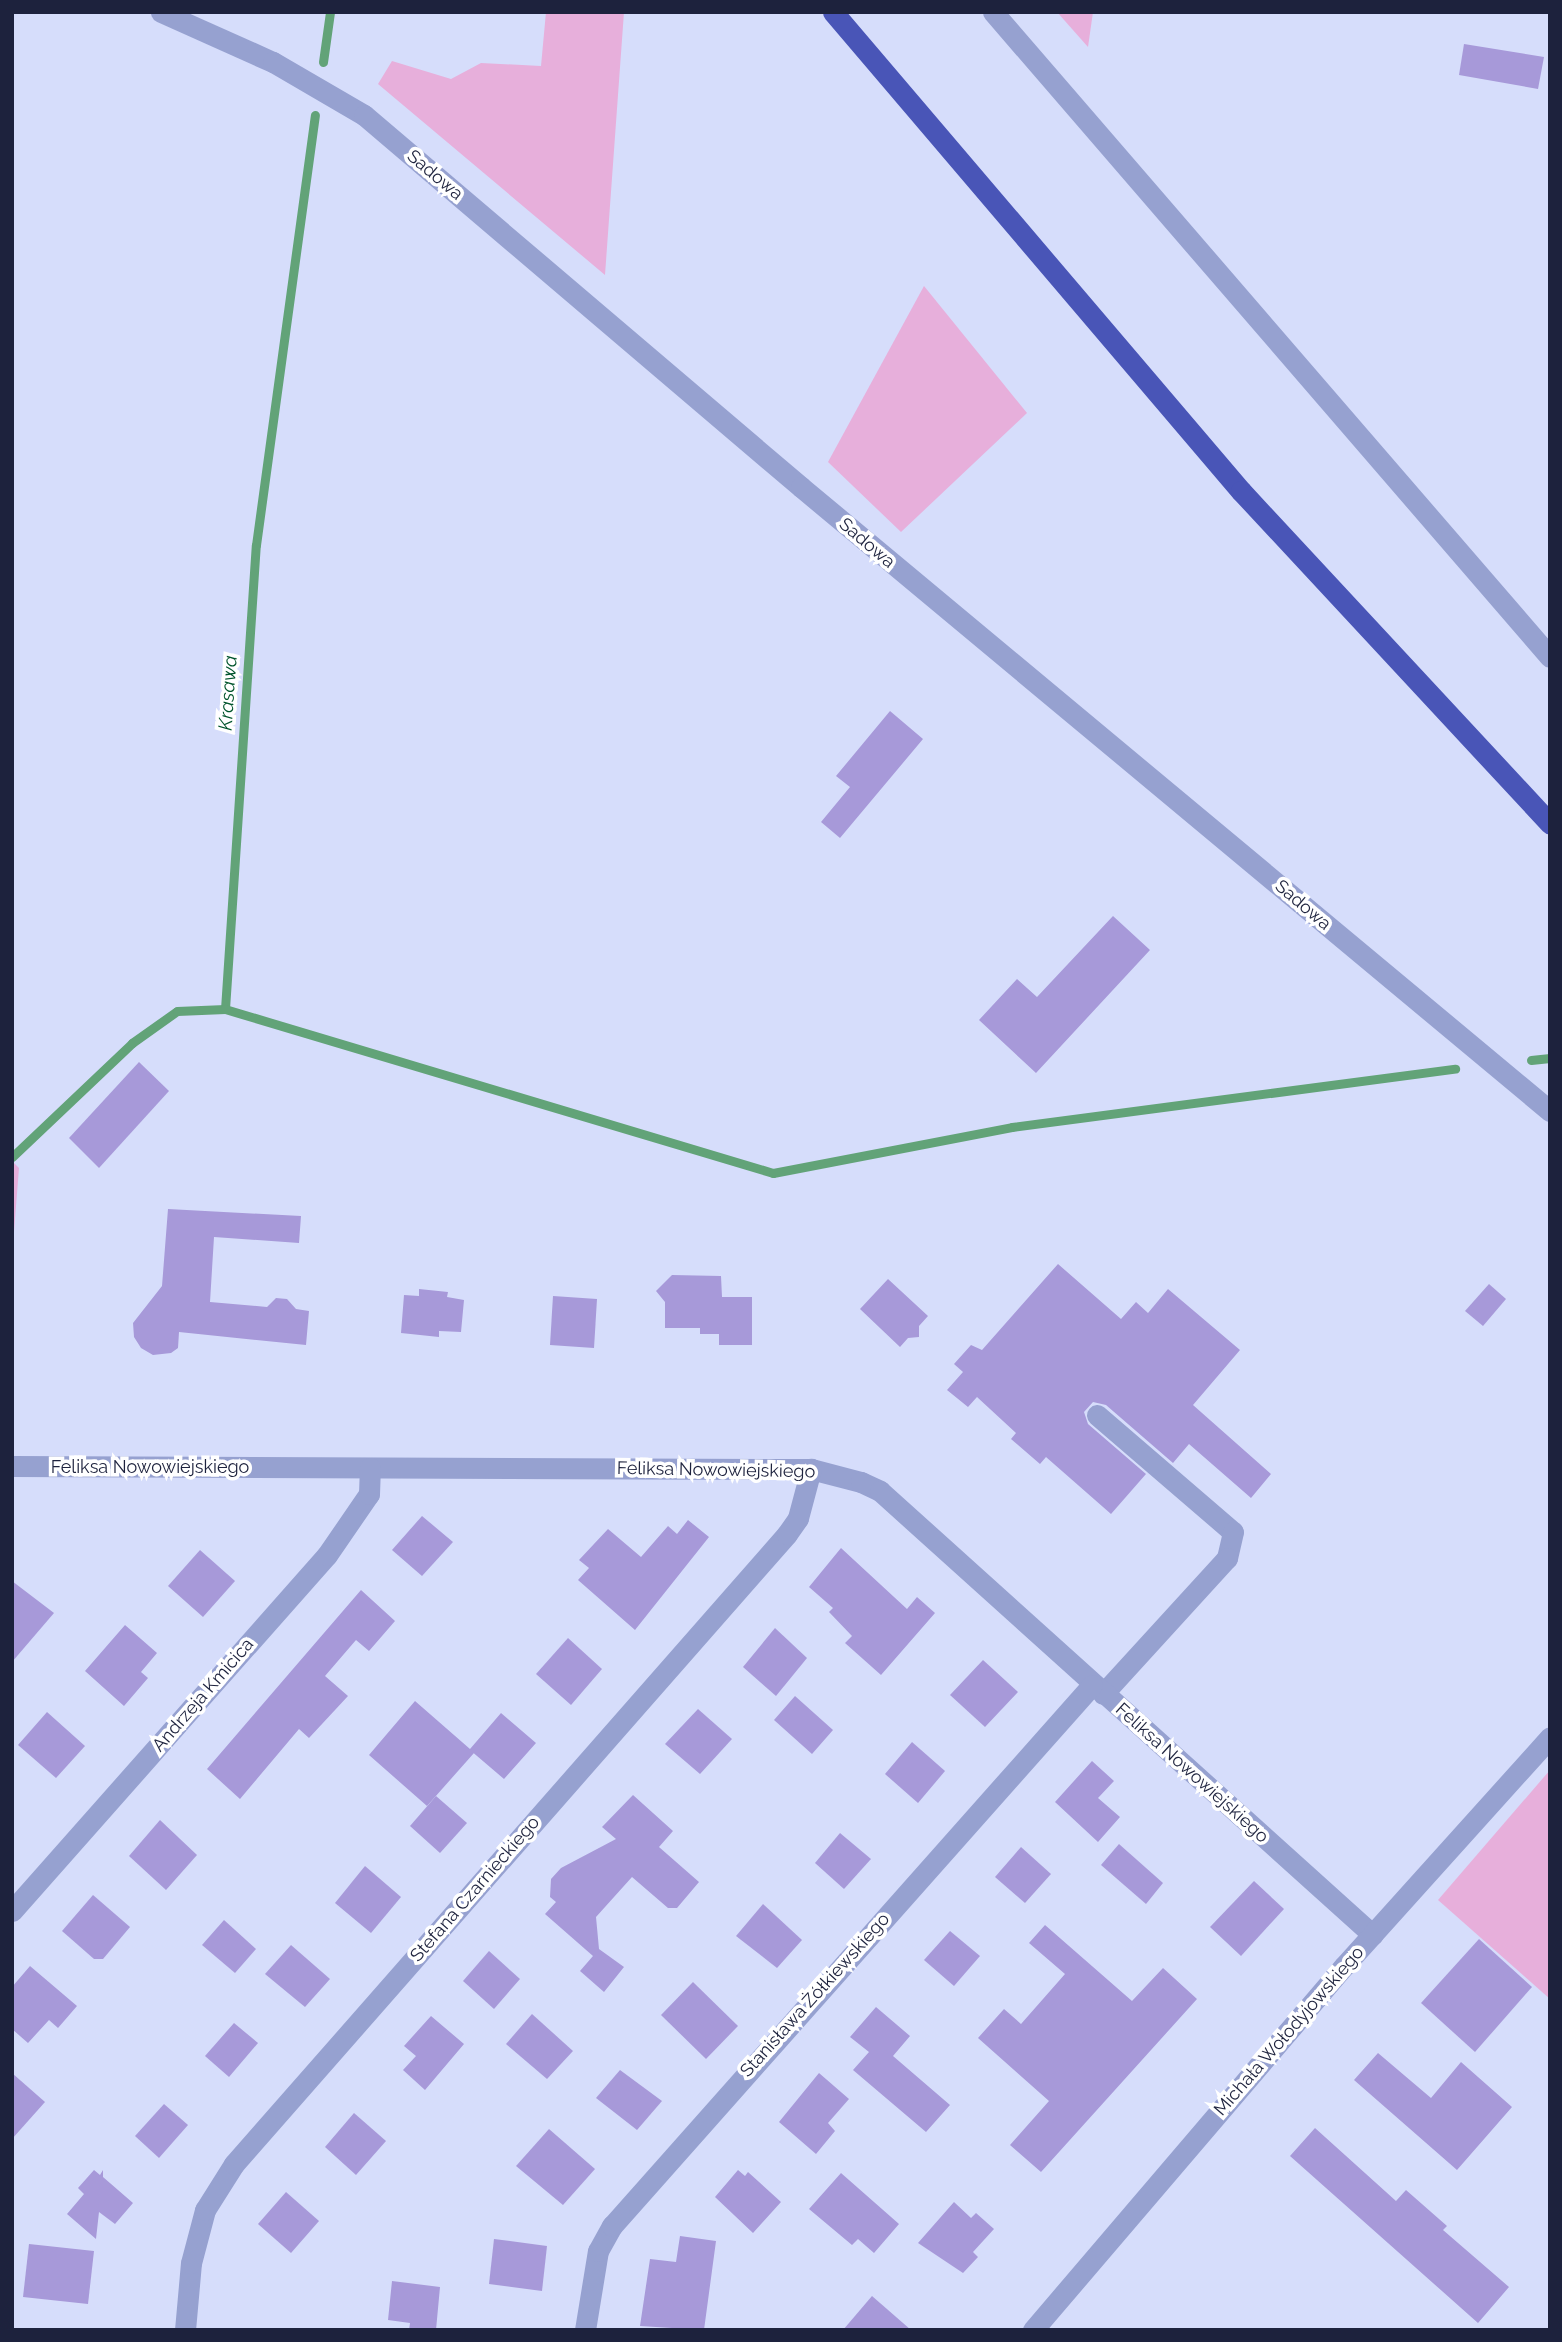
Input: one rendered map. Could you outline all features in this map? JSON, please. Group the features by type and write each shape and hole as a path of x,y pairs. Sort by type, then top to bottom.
{"highway":[{"path":"834,12 1204,449 1550,824"}],"street":[{"name":"Sadowa","path":"161,12 273,62 364,114 801,487 1550,1111"},
{"path":"993,12 1550,657"},
{"name":"Stanisława Żółkiewskiego","path":"585,2330 598,2251 612,2226 1097,1690 1227,1558 1233,1532 1097,1415"},
{"name":"Feliksa Nowowiejskiego","path":"12,1466 811,1469 862,1482 880,1491 1097,1690 1373,1935"},
{"name":"Andrzeja Kmicica","path":"12,1910 327,1555 369,1494 370,1468"},
{"name":"Stefana Czarnieckiego","path":"184,2330 191,2263 205,2210 234,2164 787,1534 798,1518 811,1469"},
{"name":"Michała Wołodyjowskiego","path":"1033,2330 1373,1935 1550,1737"}],"shaded area":[{"path":"546,12 624,12 605,275 378,84 392,61 451,79 481,63 541,66"},
{"path":"1057,12 1093,12 1088,47"},
{"path":"924,286 1027,413 901,532 828,462"},
{"path":"12,1161 19,1168 12,1257"},
{"path":"1550,1770 1550,1999 1438,1900"}],"building":[{"path":"1464,44 1544,57 1538,89 1459,75"},
{"path":"890,711 923,739 840,838 821,822 850,787 836,776"},
{"path":"1113,916 1150,950 1036,1073 979,1020 1017,979 1037,997"},
{"path":"139,1062 169,1091 99,1168 69,1138"},
{"path":"168,1209 301,1216 299,1243 214,1237 210,1302 267,1307 276,1298 287,1299 296,1309 309,1311 306,1345 179,1332 178,1348 171,1353 153,1355 141,1348 134,1337 133,1323 162,1286"},
{"path":"1058,1264 1121,1319 1136,1302 1148,1313 1168,1289 1240,1350 1193,1405 1271,1474 1251,1498 1189,1444 1173,1463 1106,1405 1093,1402 1084,1412 1088,1424 1146,1474 1111,1514 1046,1457 1040,1464 1011,1439 1016,1433 977,1397 968,1407 947,1390 963,1372 954,1364 971,1345 982,1350"},
{"path":"672,1275 721,1276 722,1297 752,1297 752,1345 719,1345 719,1334 700,1334 700,1328 665,1328 665,1302 656,1291"},
{"path":"888,1279 928,1316 919,1326 919,1337 908,1338 900,1347 860,1309"},
{"path":"1489,1284 1506,1299 1483,1326 1465,1311"},
{"path":"419,1289 448,1292 447,1297 464,1300 461,1332 439,1331 439,1337 401,1333 404,1295 419,1296"},
{"path":"553,1296 597,1299 594,1348 550,1345"},
{"path":"422,1516 453,1542 422,1576 392,1550"},
{"path":"688,1520 709,1537 635,1630 578,1580 589,1568 579,1560 608,1529 641,1557 668,1526 677,1534"},
{"path":"841,1548 907,1609 917,1597 935,1613 881,1675 845,1643 852,1636 829,1612 833,1608 809,1587"},
{"path":"200,1550 235,1581 203,1617 168,1586"},
{"path":"12,1581 54,1613 12,1662"},
{"path":"361,1590 395,1621 369,1651 356,1640 325,1676 348,1696 309,1738 299,1729 240,1799 207,1769"},
{"path":"125,1625 157,1653 141,1672 148,1678 124,1706 85,1671"},
{"path":"775,1628 807,1658 776,1696 743,1667"},
{"path":"568,1638 602,1669 571,1705 536,1674"},
{"path":"983,1660 1018,1692 985,1727 950,1695"},
{"path":"795,1696 833,1730 812,1754 774,1720"},
{"path":"415,1701 470,1749 501,1713 536,1743 504,1779 474,1753 427,1806 369,1755"},
{"path":"698,1709 732,1739 700,1774 665,1744"},
{"path":"47,1712 85,1746 56,1778 18,1745"},
{"path":"912,1742 945,1771 918,1803 885,1774"},
{"path":"1092,1761 1114,1781 1098,1798 1120,1817 1098,1842 1055,1802"},
{"path":"633,1795 673,1831 659,1847 699,1882 677,1908 668,1908 632,1877 596,1917 599,1949 624,1967 604,1992 580,1971 593,1956 545,1914 556,1902 550,1897 551,1879 561,1868 616,1839 602,1827"},
{"path":"436,1796 467,1823 440,1853 410,1826"},
{"path":"160,1820 197,1855 166,1890 129,1856"},
{"path":"840,1833 871,1859 844,1889 815,1863"},
{"path":"1119,1844 1163,1883 1146,1904 1101,1865"},
{"path":"1021,1847 1051,1874 1025,1903 995,1877"},
{"path":"365,1866 401,1897 371,1933 335,1903"},
{"path":"1254,1881 1284,1909 1241,1956 1210,1927"},
{"path":"93,1895 130,1927 103,1959 94,1959 62,1931"},
{"path":"763,1904 802,1940 777,1968 736,1936"},
{"path":"224,1920 256,1949 235,1973 202,1945"},
{"path":"1045,1925 1132,2001 1163,1968 1197,1999 1041,2172 1010,2145 1049,2101 978,2038 1004,2009 1021,2024 1065,1974 1029,1943"},
{"path":"950,1931 980,1956 954,1986 924,1960"},
{"path":"1479,1939 1532,1987 1475,2052 1421,2003"},
{"path":"291,1945 330,1979 305,2007 265,1974"},
{"path":"489,1951 520,1979 494,2009 463,1981"},
{"path":"30,1966 77,2006 58,2028 49,2020 28,2043 12,2029 12,1987"},
{"path":"693,1982 738,2026 706,2059 661,2015"},
{"path":"876,2007 910,2036 893,2056 950,2105 926,2132 853,2070 869,2052 850,2037"},
{"path":"532,2014 573,2051 547,2079 506,2044"},
{"path":"431,2016 464,2044 425,2090 403,2070 416,2056 404,2046"},
{"path":"234,2023 258,2043 229,2077 205,2056"},
{"path":"1378,2053 1431,2098 1461,2062 1512,2107 1457,2170 1354,2080"},
{"path":"620,2070 662,2101 637,2130 596,2098"},
{"path":"12,2073 45,2102 12,2139"},
{"path":"819,2073 849,2099 828,2123 835,2131 816,2154 779,2122"},
{"path":"164,2104 188,2125 159,2158 135,2136"},
{"path":"354,2113 386,2141 356,2175 325,2147"},
{"path":"1315,2128 1396,2201 1406,2190 1447,2226 1443,2230 1509,2287 1478,2323 1290,2156"},
{"path":"549,2129 595,2169 563,2205 516,2166"},
{"path":"94,2170 100,2175 103,2170 103,2177 133,2203 115,2224 99,2212 96,2239 67,2214 84,2194 78,2188"},
{"path":"738,2170 745,2176 748,2172 781,2202 753,2233 715,2197"},
{"path":"841,2173 899,2224 874,2253 858,2239 852,2245 809,2209"},
{"path":"286,2192 319,2221 291,2253 258,2224"},
{"path":"954,2202 971,2218 976,2213 994,2229 973,2252 978,2257 963,2273 918,2243"},
{"path":"680,2236 716,2241 704,2330 640,2326 650,2259 676,2262"},
{"path":"494,2239 547,2246 542,2291 489,2284"},
{"path":"29,2244 94,2251 88,2304 23,2297"},
{"path":"392,2281 440,2287 436,2330 409,2330 410,2323 388,2320"},
{"path":"872,2296 911,2330 843,2330"}],"waterway":[{"name":"Krasawa","path":"323,62 330,12"},
{"name":"Krasawa","path":"225,1009 256,545 315,115"},
{"path":"12,1157 132,1043 177,1011 225,1009 773,1173 1012,1127 1455,1069"},
{"path":"1531,1060 1550,1058"}]}
